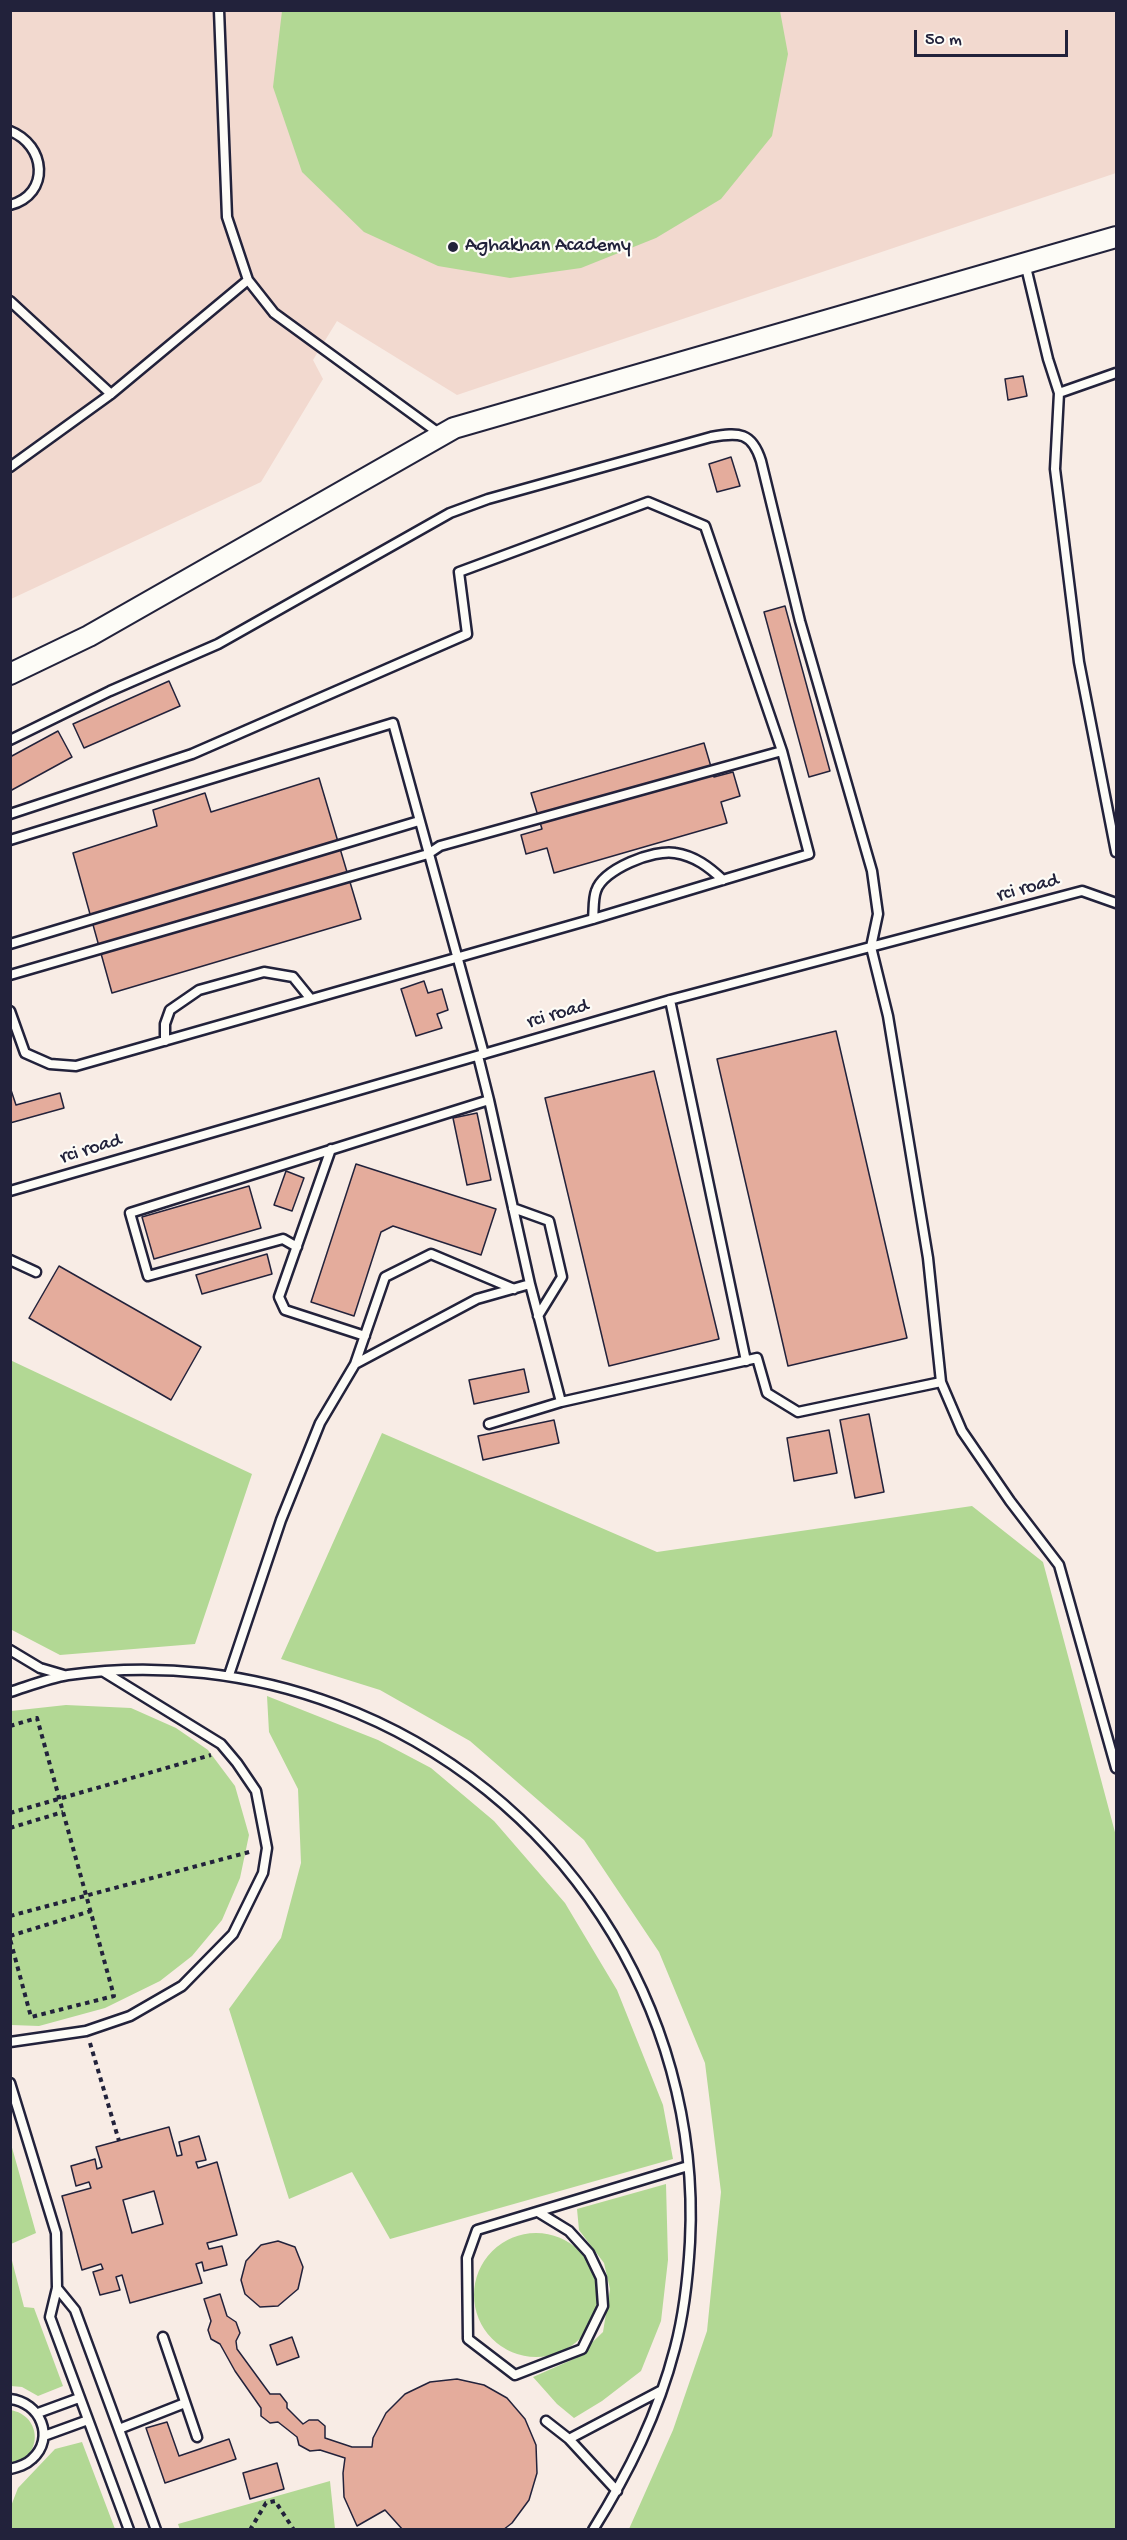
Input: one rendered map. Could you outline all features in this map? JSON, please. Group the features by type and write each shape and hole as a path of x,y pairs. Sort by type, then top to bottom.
{"street":[{"path":"10,674 89,636 440,434 1116,237"}],"lane":[{"path":"219,10 227,217 248,280 274,313 440,434"},
{"path":"10,131 23,137 32,146 38,159 39,172 36,185 28,195 10,205"},
{"path":"1025,263 1048,359 1059,393 1056,480 1079,662 1116,852"},
{"path":"10,467 111,394 248,280"},
{"path":"10,301 111,394"},
{"path":"1059,393 1116,373"},
{"path":"10,740 110,691 218,644 450,513 488,499 703,439 728,434 751,439 761,461 815,676 872,871 878,914 872,947 888,1016 926,1246 941,1382 962,1431 1010,1502 1059,1565 1116,1768"},
{"path":"10,814 192,754 467,634 459,572 648,502 705,526 782,751 810,854 593,919 76,1066 50,1064 25,1053 10,1011"},
{"path":"10,840 393,723 481,1055 530,1284 561,1402"},
{"path":"10,975 428,854 440,846 782,751"},
{"path":"10,944 419,821"},
{"path":"593,919 596,890 612,873 628,863 652,855 673,852 690,857 706,865 723,880"},
{"name":"rci road","path":"10,1191 670,1000 1082,891 1116,903"},
{"path":"165,1041 165,1024 170,1010 199,990 264,972 293,977 310,999"},
{"path":"670,1000 746,1361"},
{"path":"297,1247 284,1239 148,1276 130,1213 489,1100"},
{"path":"331,1149 279,1297 285,1310 365,1336"},
{"path":"513,1208 549,1221 562,1277 538,1316"},
{"path":"230,1675 281,1520 320,1423 355,1364 385,1277 430,1254 515,1289"},
{"path":"10,1260 36,1272"},
{"path":"355,1364 477,1299 530,1284"},
{"path":"489,1424 561,1402 757,1358 767,1393 798,1412 941,1382"},
{"path":"10,1650 40,1668 65,1675"},
{"path":"10,1692 65,1675 171,1671 230,1675 304,1693 379,1722 430,1749 477,1782 538,1835 582,1887 620,1945 650,2007 672,2072 686,2140 692,2209 688,2278 676,2346 655,2413 617,2491 593,2529"},
{"path":"10,2042 86,2031 130,2016 182,1986 233,1934 263,1873 267,1848 255,1791 226,1750 212,1738 104,1672"},
{"path":"10,2083 56,2233 57,2288 50,2317 129,2529"},
{"path":"538,2212 569,2231 589,2253 601,2278 603,2306 582,2349 515,2375 468,2339 467,2258 477,2230 688,2166"},
{"path":"57,2288 75,2310 156,2529"},
{"path":"163,2337 197,2437"},
{"path":"569,2439 662,2390"},
{"path":"38,2414 79,2398"},
{"path":"10,2399 29,2405 38,2414 44,2436 42,2445 32,2459 10,2469"},
{"path":"119,2429 185,2403"},
{"path":"44,2436 88,2420"},
{"path":"546,2421 569,2439 617,2491"}],"path":[{"path":"10,1726 37,1718 60,1799 63,1812 91,1911 114,1996 31,2017 10,1937 91,1911"},
{"path":"10,1813 226,1750"},
{"path":"10,1828 63,1812"},
{"path":"10,1916 267,1848"},
{"path":"86,2031 118,2141"},
{"path":"250,2529 266,2503 275,2501 294,2529"}],"shaded area":[{"name":"Aghakhan Academy","path":"10,11 1116,11 1116,173 457,395 337,321 313,360 323,379 261,482 11,599"}],"green space":[{"path":"282,11 780,11 788,54 772,136 721,199 656,238 581,268 510,278 438,266 364,232 302,172 273,87"},
{"path":"10,1360 252,1474 195,1644 60,1655 12,1630"},
{"path":"382,1433 657,1552 972,1506 1043,1562 1116,1836 1116,2529 629,2529 673,2430 707,2331 721,2192 705,2063 659,1952 584,1840 470,1741 380,1690 281,1659"},
{"path":"267,1696 378,1740 431,1768 494,1821 565,1903 617,1990 663,2105 673,2159 390,2239 352,2172 289,2199 229,2009 281,1938 301,1863 298,1789 269,1732"},
{"path":"66,1705 131,1708 176,1728 208,1750 235,1786 249,1835 240,1878 222,1920 192,1956 160,1981 105,2008 39,2026 11,2025 11,1711"},
{"path":"11,2144 36,2233 10,2244"},
{"path":"666,2184 668,2260 661,2321 641,2371 602,2401 574,2418 557,2404 533,2377 576,2358 603,2332 610,2289 604,2263 579,2230 577,2209"},
{"path":"536,2233 560,2238 580,2251 593,2271 598,2295 593,2319 580,2339 560,2352 536,2357 512,2352 492,2339 479,2319 474,2295 479,2271 492,2251 512,2238"},
{"path":"10,2253 24,2307 34,2308 63,2386 38,2396 22,2387 11,2386"},
{"path":"10,2410 29,2420 35,2437 29,2454 11,2463"},
{"path":"82,2442 115,2529 11,2529 11,2506 18,2488 55,2449"},
{"path":"330,2481 335,2529 180,2530 178,2524"}],"building":[{"path":"1023,376 1027,396 1008,400 1005,379"},
{"path":"731,457 740,486 717,492 709,464"},
{"path":"785,606 830,771 809,777 764,612"},
{"path":"169,681 180,706 84,748 73,724"},
{"path":"58,731 72,757 10,791 10,757"},
{"path":"704,743 714,777 733,772 740,796 721,802 727,823 554,873 547,848 526,854 521,835 542,829 531,793"},
{"path":"319,778 361,919 112,993 73,853 157,826 153,810 205,793 211,812"},
{"path":"424,981 428,993 442,989 448,1010 437,1014 442,1028 416,1036 401,989"},
{"path":"836,1031 907,1338 788,1366 717,1059"},
{"path":"654,1071 719,1339 609,1366 545,1098"},
{"path":"10,1087 16,1105 60,1093 64,1108 10,1123"},
{"path":"477,1113 491,1180 467,1185 453,1118"},
{"path":"356,1164 496,1209 481,1255 393,1226 381,1232 354,1316 311,1302"},
{"path":"286,1171 304,1178 292,1211 274,1205"},
{"path":"249,1186 261,1228 154,1259 142,1217"},
{"path":"267,1254 272,1274 202,1294 196,1275"},
{"path":"59,1266 201,1347 171,1400 29,1318"},
{"path":"524,1369 529,1392 474,1404 469,1380"},
{"path":"869,1414 884,1492 855,1498 840,1420"},
{"path":"554,1420 559,1443 483,1460 478,1436"},
{"path":"829,1430 837,1473 794,1481 787,1438"},
{"path":"169,2127 177,2156 182,2155 179,2142 199,2136 206,2160 196,2162 198,2168 217,2162 237,2235 207,2243 209,2249 222,2246 227,2265 204,2271 202,2262 196,2264 202,2283 130,2303 122,2275 116,2277 120,2290 100,2295 93,2272 103,2269 101,2264 82,2270 62,2196 91,2188 89,2182 76,2186 71,2166 95,2159 97,2169 102,2167 96,2147","holes":["154,2191 163,2224 132,2233 123,2200"]},
{"path":"278,2241 295,2247 303,2267 298,2289 278,2306 260,2307 245,2294 241,2280 246,2261 261,2245"},
{"path":"220,2294 227,2316 236,2322 240,2333 236,2341 237,2349 270,2394 280,2394 287,2403 287,2408 303,2424 309,2420 318,2420 325,2426 325,2438 352,2447 372,2447 373,2438 386,2413 405,2394 430,2382 457,2379 484,2385 507,2398 525,2419 536,2445 537,2473 529,2500 512,2523 503,2530 403,2530 385,2510 357,2526 344,2497 345,2458 320,2450 310,2451 299,2445 297,2437 278,2422 270,2423 261,2416 261,2408 235,2371 220,2344 211,2339 208,2330 211,2321 204,2299"},
{"path":"292,2337 299,2357 277,2365 270,2345"},
{"path":"167,2422 179,2456 229,2439 236,2459 165,2483 146,2428"},
{"path":"277,2463 284,2489 250,2499 243,2473"}],"place":[{"name":"Aghakhan Academy","path":"453,247"}]}
